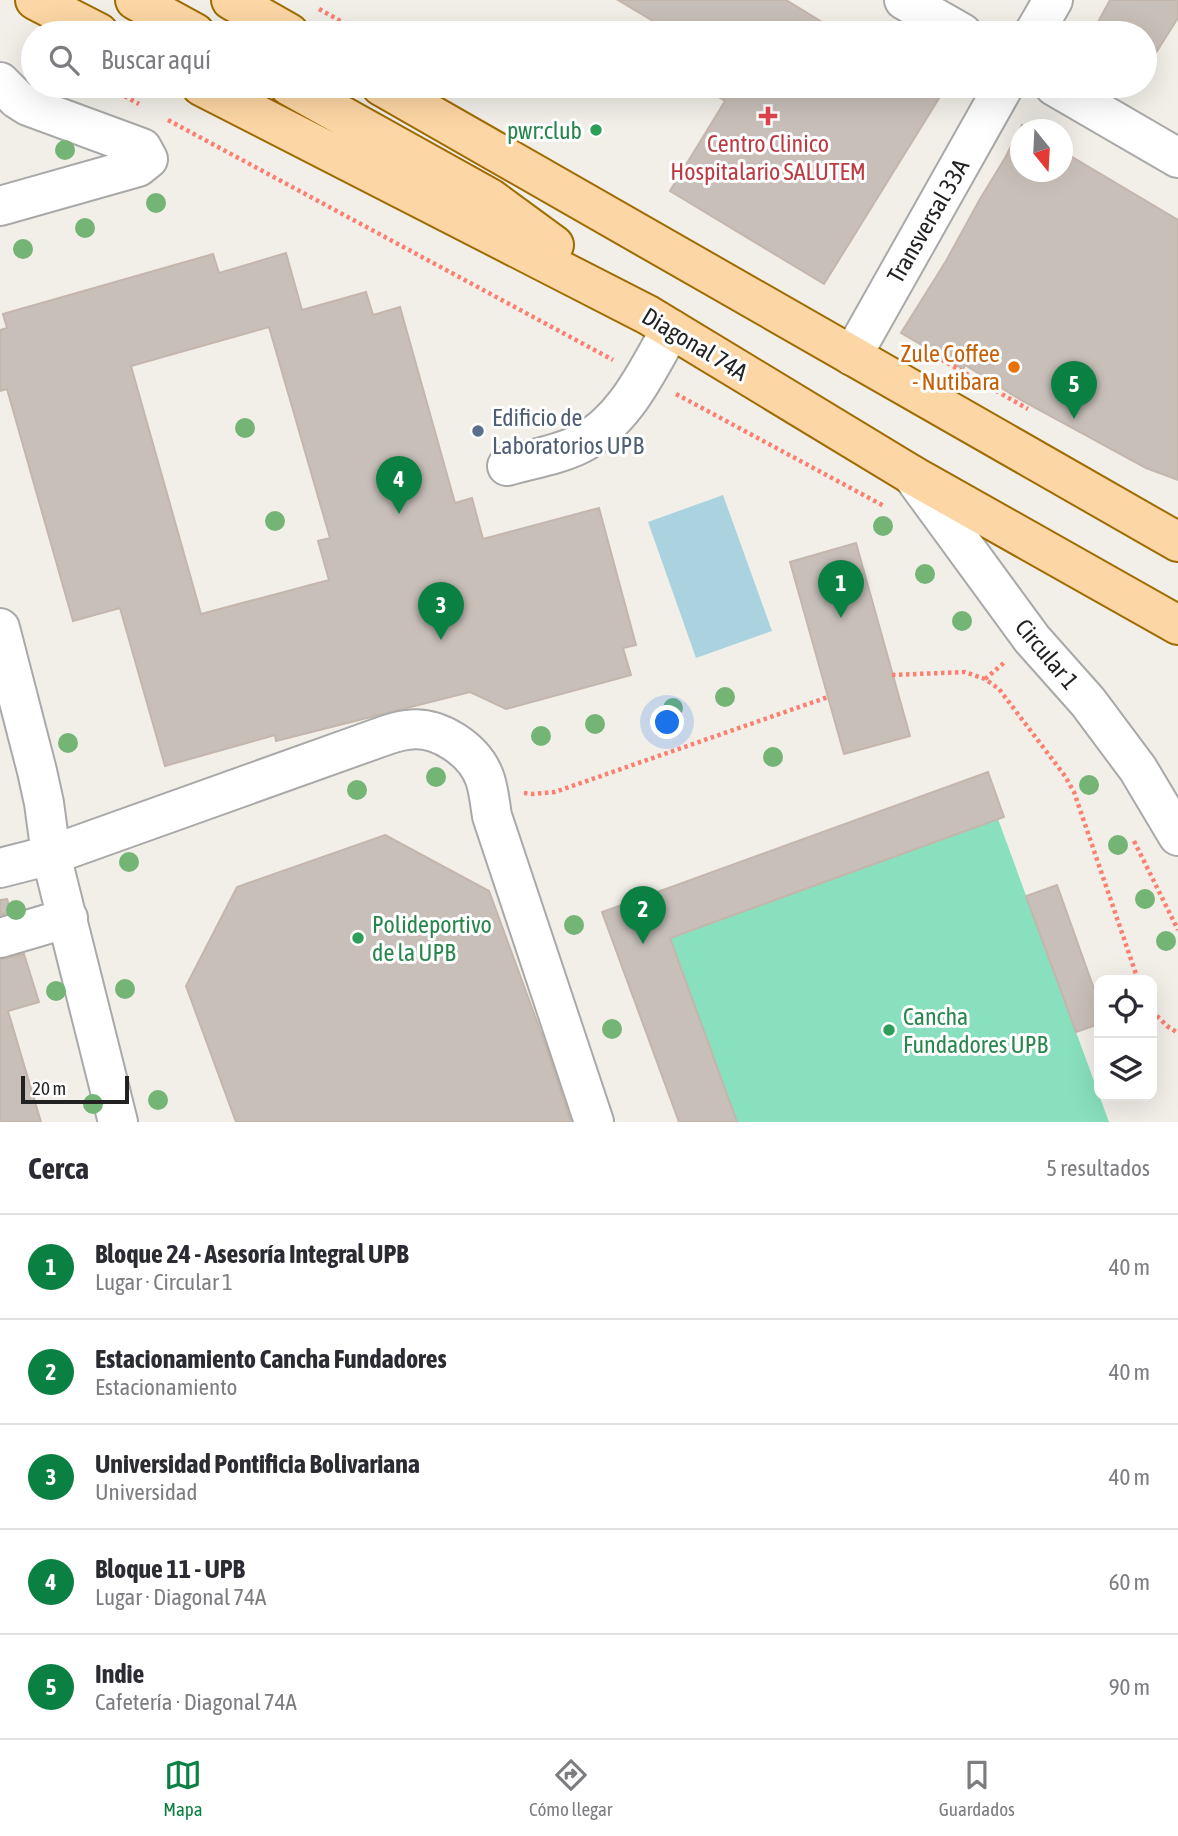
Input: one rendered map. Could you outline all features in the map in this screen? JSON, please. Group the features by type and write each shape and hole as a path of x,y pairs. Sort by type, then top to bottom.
{"main road":[{"path":"35,0 76,21"},
{"path":"135,0 173,21"},
{"path":"231,0 302,20"},
{"name":"Diagonal 74A","path":"224,98 659,322 912,475 1178,625"},
{"path":"311,98 490,198 659,322"},
{"path":"402,98 1178,542"}],"street":[{"path":"904,0 941,21"},
{"path":"1041,21 1053,0"},
{"path":"0,82 29,106 142,148 148,159 138,167 0,206"},
{"name":"Transversal 33A","path":"852,356 997,98"},
{"path":"1075,98 1178,158"},
{"path":"507,466 579,444 615,419 643,377 659,322"},
{"name":"Circular 1","path":"912,475 1032,639 1088,702 1138,769 1178,836"},
{"path":"0,628 37,771 51,855 118,1122"},
{"path":"0,869 51,855 381,737 410,729 432,732 452,739 468,752 485,777 492,817 594,1122"},
{"path":"0,938 68,918"}],"path":[{"path":"129,98 142,105"},
{"path":"166,118 890,509"},
{"path":"892,674 965,672 985,679 999,690 1065,776 1074,792 1136,975"},
{"path":"485,777 511,791 555,793 828,697"},
{"path":"1130,834 1178,930"},
{"path":"1157,1016 1167,1027 1178,1033"}],"green space":[{"name":"Cancha Fundadores UPB","path":"998,819 1094,1081 1094,1101 1101,1101 1109,1122 737,1122 670,938"}],"water":[{"path":"723,495 772,631 696,658 648,522"}],"building":[{"path":"618,0 786,0 820,21 653,21"},
{"path":"1110,0 1178,0 1178,18 1157,51 1157,21 1099,21"},
{"path":"720,98 939,98 824,284 670,191 725,101"},
{"path":"1010,148 1010,182 1073,182 1073,158 1178,220 1178,480 1146,468 1019,399 965,365 963,369 901,333"},
{"path":"286,253 302,310 366,292 373,315 400,307 455,503 472,498 483,539 599,508 636,645 623,648 631,675 506,709 470,692 276,741 275,735 165,766 120,608 73,621 7,389 0,391 0,330 7,328 3,314 213,254 219,273","holes":["269,327 330,538 318,541 329,580 201,614 131,366"]},
{"path":"856,543 910,736 844,754 790,562"},
{"path":"988,772 1004,817 670,938 737,1122 679,1122 602,912"},
{"name":"Polideportivo de la UPB","path":"385,835 489,891 571,1122 236,1122 186,986 237,887"},
{"path":"1057,885 1094,989 1094,1026 1076,1032 1026,896"},
{"path":"7,899 11,912 0,915 0,900"},
{"path":"24,954 39,1002 8,1011 41,1122 0,1122 0,959"}],"place":[{"name":"Centro Clinico Hospitalario SALUTEM","path":"768,116"},
{"name":"pwr:club","path":"596,130"},
{"name":"Zule Coffee - Nutibara","path":"1014,367"},
{"name":"Indie","path":"1074,419"},
{"name":"Edificio de Laboratorios UPB","path":"478,431"},
{"name":"Bloque 11 - UPB","path":"399,514"},
{"name":"Bloque 24 - Asesoría Integral UPB","path":"841,618"},
{"name":"Universidad Pontificia Bolivariana","path":"441,640"},
{"name":"Polideportivo de la UPB","path":"358,938"},
{"name":"Estacionamiento Cancha Fundadores","path":"643,944"},
{"name":"Cancha Fundadores UPB","path":"889,1030"}]}
